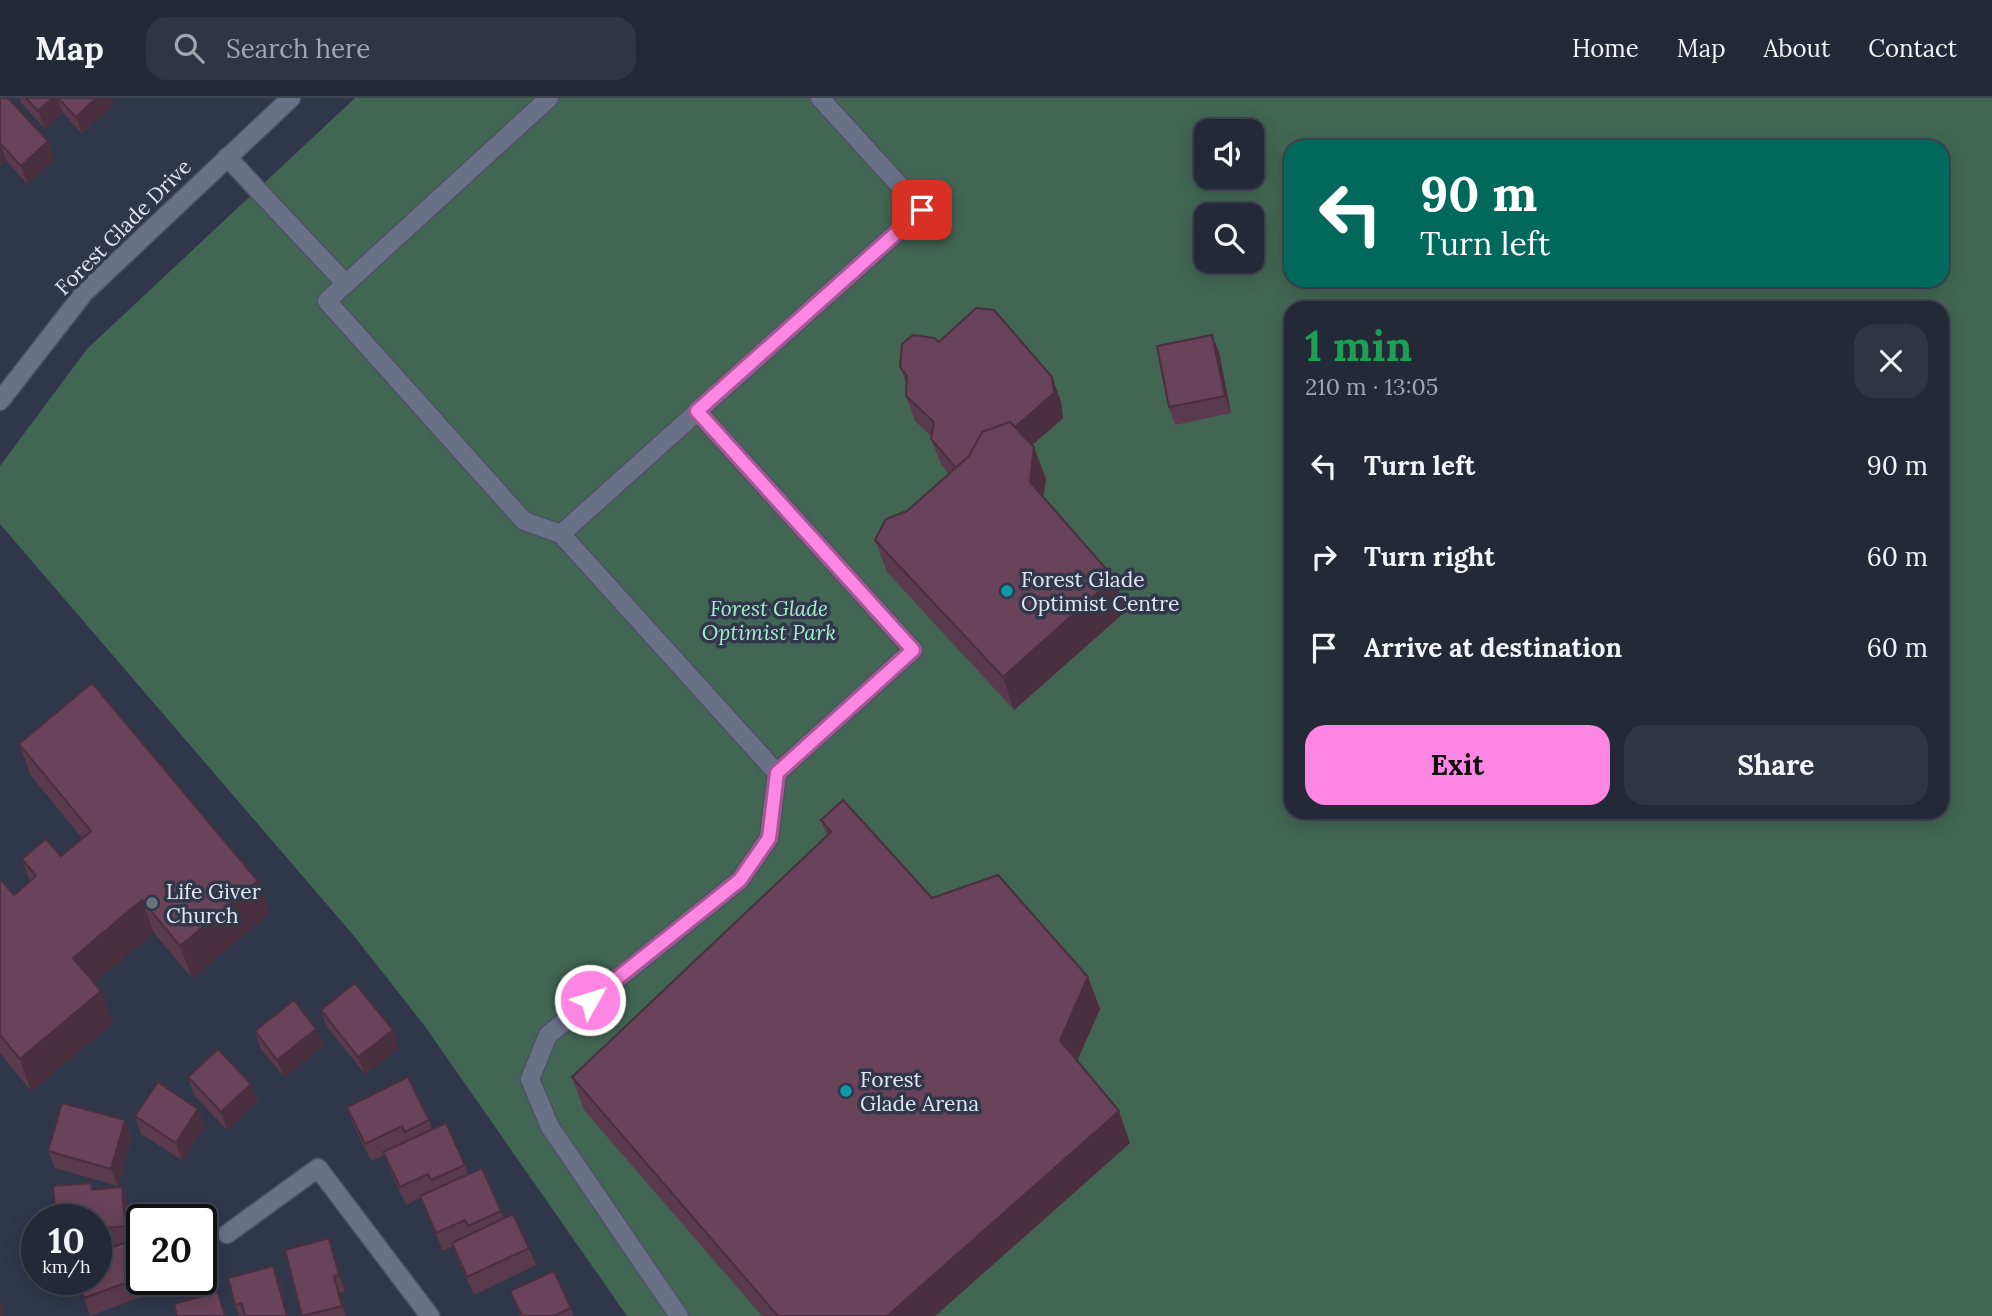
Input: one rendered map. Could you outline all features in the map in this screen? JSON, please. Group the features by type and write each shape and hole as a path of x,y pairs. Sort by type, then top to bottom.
{"street":[{"name":"Forest Glade Drive","path":"0,401 84,293 291,98"},
{"path":"550,98 327,301 524,521 561,534 777,773"},
{"path":"561,534 922,210 820,98"},
{"path":"227,157 346,284"},
{"path":"679,1316 550,1128 530,1079 548,1035 740,880 769,838 777,773 913,650 697,411"},
{"path":"227,1234 318,1168 430,1316"}],"green space":[{"name":"Forest Glade Optimist Park","path":"355,98 1992,98 1992,1316 627,1316 424,1025 354,936 0,524 0,466 87,349"}],"building":[{"path":"0,98 8,98 48,141 21,166 0,143"},
{"path":"26,98 53,98 38,111"},
{"path":"58,98 96,98 76,117"},
{"path":"976,308 994,310 1052,377 1054,393 1015,427 1010,422 982,432 969,456 956,468 931,439 934,422 906,396 907,376 900,367 902,344 913,335 934,338 939,342"},
{"path":"1212,335 1225,396 1169,407 1157,346"},
{"name":"Forest Glade Optimist Centre","path":"1010,422 1034,447 1030,482 1114,578 1003,677 875,540 886,519 907,511 969,456 982,432"},
{"name":"Life Giver Church","path":"92,683 258,881 180,946 142,900 73,958 101,991 20,1059 0,1035 0,879 14,895 36,876 22,859 46,839 61,856 91,831 19,744"},
{"name":"Forest Glade Arena","path":"843,800 932,898 998,875 1088,977 1060,1040 1119,1111 887,1316 778,1316 572,1077 831,832 821,820"},
{"path":"355,983 393,1030 358,1057 321,1010"},
{"path":"294,1000 316,1029 277,1060 255,1031"},
{"path":"218,1049 251,1084 221,1112 188,1077"},
{"path":"408,1077 429,1120 405,1132 402,1126 365,1144 347,1107"},
{"path":"158,1082 198,1109 176,1143 135,1116"},
{"path":"62,1103 125,1120 111,1169 48,1151"},
{"path":"446,1123 465,1165 431,1180 428,1174 400,1187 383,1152"},
{"path":"482,1168 501,1211 468,1226 465,1220 436,1233 420,1196"},
{"path":"91,1183 92,1190 122,1187 125,1226 112,1227 112,1204 55,1204 53,1186"},
{"path":"513,1214 529,1248 467,1277 452,1243"},
{"path":"329,1238 339,1275 334,1276 342,1306 302,1316 285,1250"},
{"path":"126,1242 126,1283 112,1288 112,1247"},
{"path":"273,1266 287,1316 245,1316 242,1303 235,1305 228,1278"},
{"path":"554,1271 571,1308 553,1316 522,1316 510,1291"},
{"path":"217,1292 225,1316 177,1316 174,1304 217,1295"}],"place":[{"name":"Forest Glade Optimist Centre","path":"1007,591"},
{"name":"Life Giver Church","path":"152,903"},
{"name":"Forest Glade Arena","path":"846,1091"}],"route":[{"path":"590,1000 740,880 769,838 777,773 913,650 697,411 922,210"}]}
